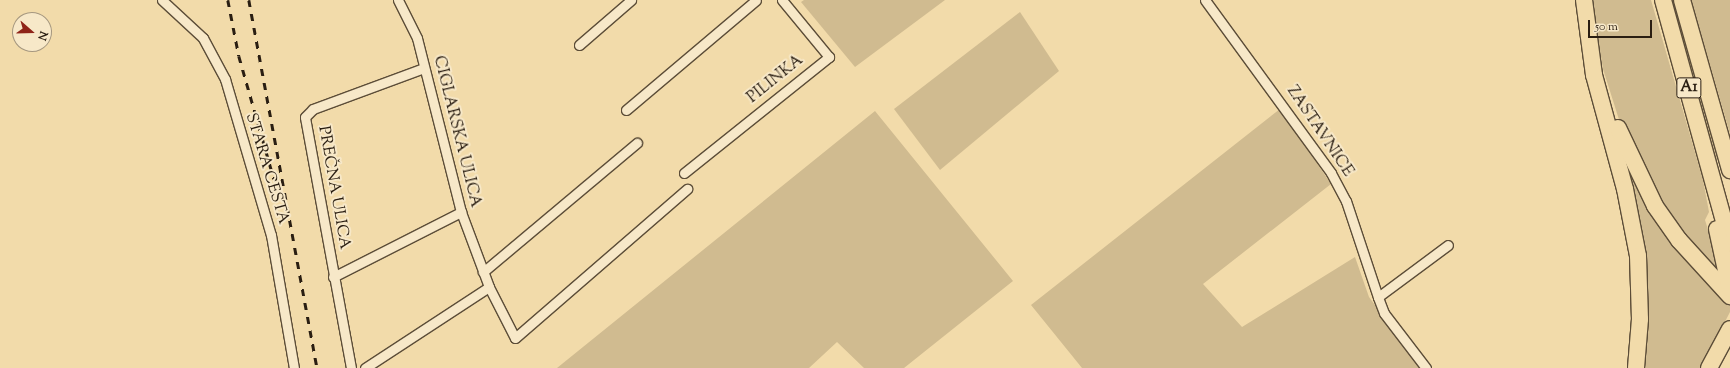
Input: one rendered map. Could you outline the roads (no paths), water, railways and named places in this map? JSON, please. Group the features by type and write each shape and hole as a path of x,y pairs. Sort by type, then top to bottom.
{"highway":[{"path":"1584,0 1593,54 1594,75 1625,189 1638,256 1640,320 1636,368"},
{"name":"A1","path":"1663,0 1730,242"},
{"name":"A1","path":"1682,0 1730,169"},
{"path":"1593,54 1639,178 1679,240 1730,296"},
{"path":"1713,177 1715,220 1730,289"},
{"path":"1709,368 1730,330"}],"street":[{"name":"STARA CESTA","path":"162,0 203,38 225,79 271,235 294,368"},
{"name":"CIGLARSKA ULICA","path":"398,0 417,38 460,212 489,287 515,338 687,190"},
{"path":"579,45 631,0"},
{"path":"626,110 756,0"},
{"name":"PILINKA","path":"684,173 829,57 782,0"},
{"name":"ZASTAVNICE","path":"1205,0 1331,173 1346,201 1384,313 1426,368"},
{"name":"PREČNA ULICA","path":"351,368 333,277 306,117 313,109 424,68"},
{"path":"483,272 637,143"},
{"path":"333,277 460,212"},
{"path":"1378,297 1448,245"},
{"path":"365,368 489,287"}],"railway":[{"path":"228,0 239,56 274,179"},
{"path":"249,0 317,368"}]}
